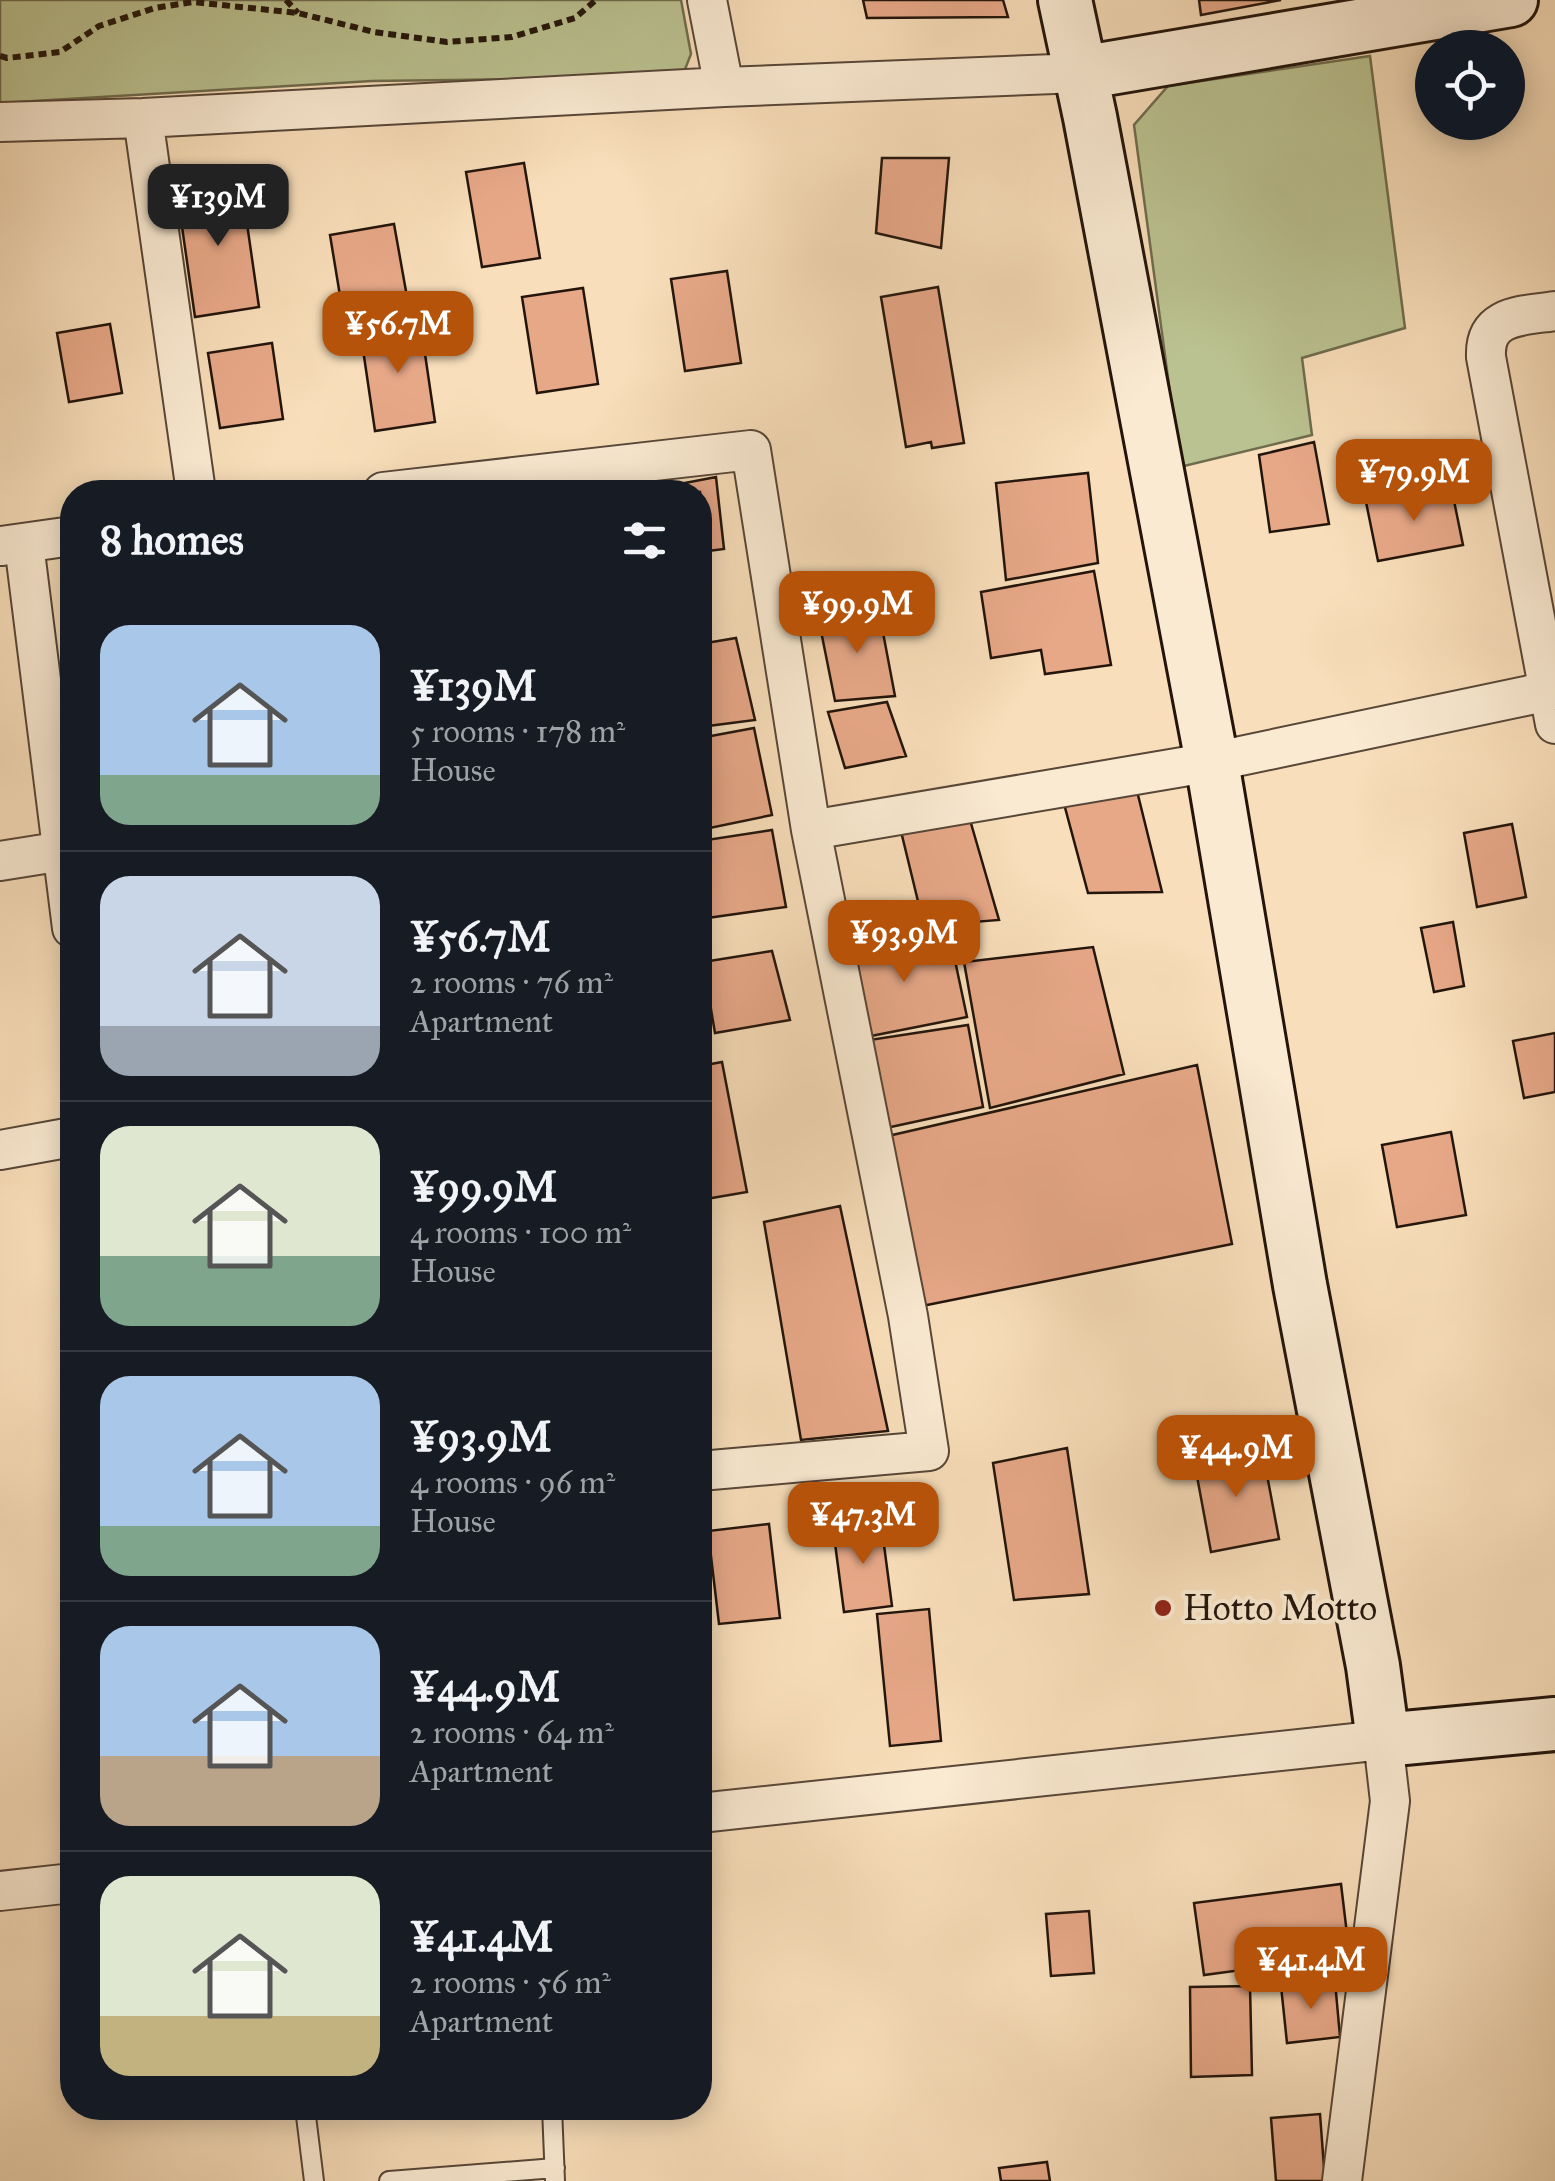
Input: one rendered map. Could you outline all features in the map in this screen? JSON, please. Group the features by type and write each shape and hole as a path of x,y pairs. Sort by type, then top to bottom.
{"street":[{"path":"707,0 724,87"},
{"path":"1065,0 1212,762 1300,1285 1373,1666 1383,1740 1390,1801 1342,2181"},
{"path":"0,122 1081,73 1511,0"},
{"path":"143,118 194,480"},
{"path":"811,830 1552,708 1485,343 1493,328 1510,318 1555,310"},
{"path":"488,480 751,450 811,830 908,1316 929,1451 712,1471"},
{"path":"60,538 12,545 60,834"},
{"path":"0,861 60,852"},
{"path":"0,1150 60,1139"},
{"path":"712,1812 1555,1724"},
{"path":"0,1890 60,1884"}],"lane":[{"path":"306,2120 314,2181"},
{"path":"390,2181 555,2174 553,2120"}],"path":[{"path":"286,0 298,13"},
{"path":"0,56 60,52 99,26 156,8 193,2 298,13 374,32 447,42 512,37 575,18 596,0"}],"green space":[{"path":"0,0 681,0 691,54 682,77 372,81 0,103"},
{"path":"1370,56 1405,328 1302,358 1312,435 1180,467 1134,125 1168,86"}],"building":[{"path":"863,0 1003,0 1008,17 867,18"},
{"path":"1199,0 1281,0 1201,15"},
{"path":"882,158 949,158 941,248 876,233"},
{"path":"524,163 540,258 482,267 466,172"},
{"path":"241,182 259,307 195,317 177,192"},
{"path":"394,224 409,308 344,320 330,235"},
{"path":"727,271 741,363 685,371 671,279"},
{"path":"938,287 964,443 932,448 931,442 906,447 881,297"},
{"path":"583,288 598,384 537,393 522,297"},
{"path":"420,320 435,422 375,431 360,329"},
{"path":"110,324 122,393 69,402 57,333"},
{"path":"272,343 283,419 220,428 208,353"},
{"path":"1314,442 1329,524 1270,532 1259,455"},
{"path":"1088,473 1098,563 1006,580 996,483"},
{"path":"716,477 724,549 712,550 712,480 700,480"},
{"path":"1451,486 1463,545 1378,561 1366,502"},
{"path":"1094,571 1111,665 1045,674 1041,650 991,658 981,592"},
{"path":"878,606 895,696 835,701 819,621"},
{"path":"736,638 755,720 712,725 712,642"},
{"path":"887,702 906,756 845,768 828,712"},
{"path":"754,728 772,815 712,828 712,736"},
{"path":"1137,791 1162,892 1088,893 1063,800"},
{"path":"968,813 999,920 924,926 899,823"},
{"path":"1512,824 1526,897 1477,907 1464,833"},
{"path":"772,830 786,907 712,917 712,839"},
{"path":"1453,922 1464,986 1434,992 1421,928"},
{"path":"950,937 967,1017 861,1038 841,949"},
{"path":"1093,947 1124,1074 990,1108 964,962"},
{"path":"772,951 790,1020 715,1033 712,961"},
{"path":"968,1025 983,1107 877,1130 863,1041"},
{"path":"1555,1033 1555,1092 1524,1098 1513,1041"},
{"path":"722,1062 747,1192 712,1198 712,1064"},
{"path":"1197,1065 1232,1244 917,1307 888,1136"},
{"path":"1451,1132 1466,1215 1397,1227 1382,1145"},
{"path":"840,1206 888,1431 801,1440 764,1222"},
{"path":"1067,1448 1089,1594 1014,1600 993,1463"},
{"path":"1262,1448 1279,1539 1211,1552 1194,1460"},
{"path":"881,1522 892,1606 844,1612 833,1528"},
{"path":"769,1524 780,1618 719,1624 712,1531"},
{"path":"929,1609 941,1741 890,1746 877,1614"},
{"path":"1341,1884 1350,1959 1313,1964 1312,1953 1242,1963 1242,1970 1204,1975 1194,1903"},
{"path":"1089,1911 1094,1973 1051,1976 1046,1914"},
{"path":"1335,1981 1340,2037 1287,2043 1281,1986"},
{"path":"1250,1986 1252,2075 1191,2077 1190,1987"},
{"path":"1320,2114 1325,2181 1276,2181 1271,2118"},
{"path":"1047,2162 1050,2181 1001,2181 999,2168"}],"place":[{"name":"Hotto Motto","path":"1163,1608"}]}
